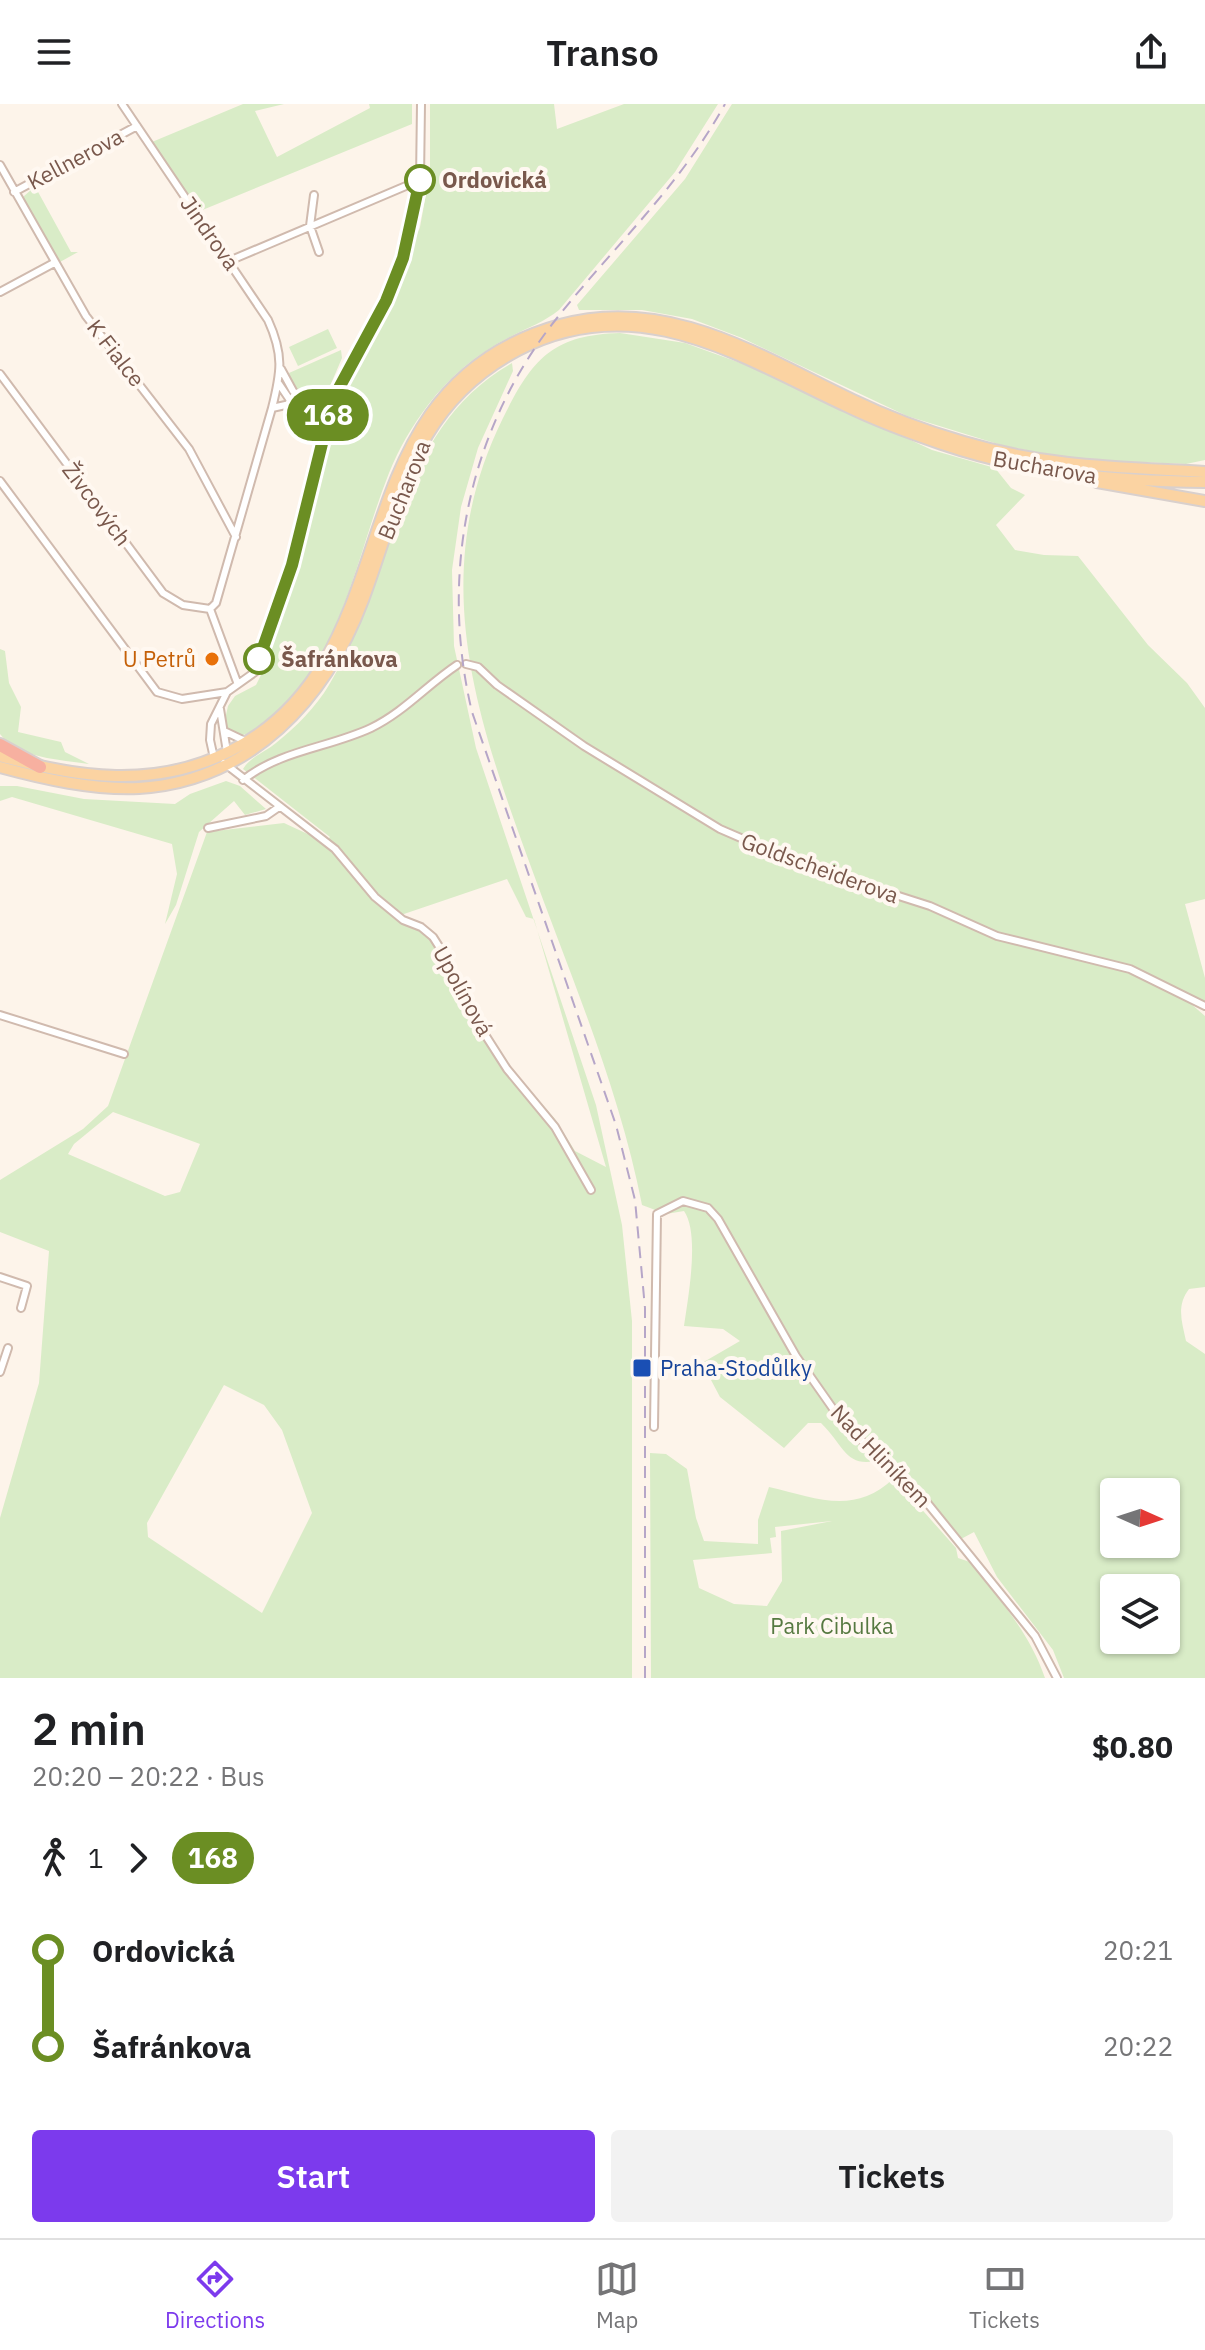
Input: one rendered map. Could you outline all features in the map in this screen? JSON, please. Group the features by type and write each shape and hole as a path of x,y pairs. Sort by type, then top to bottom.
{"highway":[{"path":"0,745 40,767"}],"main road":[{"name":"Bucharova","path":"0,756 86,775 138,777 179,771 214,759 227,759 249,742 295,703 326,661 356,594 402,460 421,426 445,395 479,364 535,333 606,316 641,317 690,326 739,345 904,422 999,456"},
{"name":"Bucharova","path":"0,767 66,781 138,788 177,781 227,759 288,723 327,676 363,600 410,462 443,411 486,370 536,341 614,324 686,334 735,353 887,425 1080,476 1205,482"},
{"name":"Bucharova","path":"1027,462 1205,470"},
{"path":"1080,476 1108,485 1205,501"}],"street":[{"name":"Jindrova","path":"122,104 268,320 279,350 281,369 272,408 216,603 210,609"},
{"path":"214,759 210,732 221,705 227,692 237,682 255,672 275,619 321,457 324,422 392,287 403,258 420,180 421,104"},
{"name":"Kellnerova","path":"14,192 137,126"},
{"name":"K Fialce","path":"0,165 86,316 189,449 236,537"},
{"path":"229,261 420,180"},
{"path":"314,195 310,226 319,252"},
{"path":"0,292 54,263"},
{"name":"Jindrova","path":"281,369 293,391 324,422"},
{"name":"Živcových","path":"0,374 163,593 183,605 210,609"},
{"path":"278,382 290,404 324,422"},
{"path":"272,408 290,404"},
{"path":"0,481 157,692 182,699 227,692"},
{"path":"210,609 237,682"},
{"name":"Goldscheiderova","path":"466,664 478,667 497,685 584,746 720,829 808,867 930,906 997,936 1130,969 1205,1006"},
{"path":"243,780 281,757 351,736 396,715 457,665"},
{"path":"221,705 221,728 227,759"},
{"path":"221,728 228,736 249,742"},
{"name":"Upolínová","path":"227,759 243,780 335,849 375,897 403,920 421,927 433,937 447,959 461,997 507,1069 555,1127 591,1190"},
{"path":"208,828 266,816 279,807"},
{"path":"0,1015 124,1054"},
{"name":"Nad Hliníkem","path":"654,1427 657,1214 683,1201 708,1208 718,1219 730,1235 796,1356 843,1423 924,1499 1035,1636 1057,1678"},
{"path":"0,1277 27,1286 21,1308"},
{"path":"0,1372 8,1348"}],"green space":[{"path":"243,104 284,104 255,111 277,157 370,108 369,104 412,104 412,124 200,211 152,142"},
{"path":"430,104 554,104 557,129 624,104 718,104 675,172 559,310 477,357 428,405 393,464 342,611 309,675 286,703 253,730 236,735 224,724 228,706 235,696 256,685 265,667 299,565 338,401 384,318 420,227 430,172"},
{"path":"732,104 1205,104 1205,460 1186,464 1071,459 1001,445 907,416 742,338 692,319 642,310 579,310 577,305 685,179"},
{"path":"32,189 37,190 71,252 78,252 60,262 23,197"},
{"path":"328,329 337,348 298,366 289,347"},
{"path":"620,333 685,343 760,370 932,450 995,468 1011,488 1025,495 996,525 1015,550 1078,556 1148,645 1187,683 1205,708 1205,899 1185,904 1205,978 1205,1002 1132,967 1183,997 1205,1016 1205,1287 1189,1289 1182,1302 1181,1314 1186,1341 1205,1354 1205,1678 1064,1678 1053,1650 997,1577 974,1532 961,1539 915,1483 888,1458 863,1462 855,1460 848,1456 821,1423 808,1423 784,1448 720,1397 702,1363 740,1341 723,1329 684,1326 692,1267 689,1221 684,1211 666,1214 642,1205 606,1072 507,801 490,746 476,692 467,638 463,584 468,530 480,474 503,418 524,381 546,354 577,339"},
{"path":"341,350 342,358 321,407 313,410 293,387 289,373"},
{"path":"512,363 513,371 478,448 461,507 452,570 454,646 476,748 533,919 526,917 507,879 401,915 422,924 435,936 467,1001 509,1066 555,1119 575,1151 606,1167 537,930 596,1105 622,1225 632,1321 632,1678 0,1678 0,1518 39,1383 49,1251 0,1232 0,1180 83,1129 108,1106 207,832 284,823 325,842 330,837 243,769 298,723 329,685 351,643 419,466 442,427 473,392","holes":["113,1112 200,1144 180,1192 165,1196 68,1154 74,1144","224,1385 264,1405 282,1430 312,1513 262,1613 148,1537 147,1523"]},
{"path":"0,649 5,651 9,683 21,707 18,732 61,742 65,752 89,764 29,753 0,734"},
{"path":"226,781 240,786 266,809 245,815 234,801 199,832 176,905 165,924 177,874 172,844 12,797 0,801 0,786 17,786 84,799 175,804 190,794"},
{"name":"Park Cibulka","path":"650,1453 666,1454 687,1469 696,1518 704,1541 758,1544 758,1520 769,1487 819,1499 850,1500 879,1490 894,1478 956,1548 958,1558 970,1562 1003,1603 1031,1646 1045,1678 651,1678","holes":["832,1521 781,1531 782,1581 767,1606 734,1604 699,1588 693,1560 772,1553 770,1538 776,1537 775,1527"]}],"railway":[{"path":"645,1678 645,1308 635,1200 616,1125 472,712 463,660 459,608 461,556 469,505 482,455 526,361 557,318 688,162 725,104"}],"bus line":[{"name":"168","path":"259,659 292,565 333,399 386,301 403,258 420,180"}],"place":[{"name":"Ordovická","path":"420,180"},
{"name":"U Petrů","path":"212,659"},
{"name":"Šafránkova","path":"259,659"},
{"name":"Praha-Stodůlky","path":"642,1368"}]}
